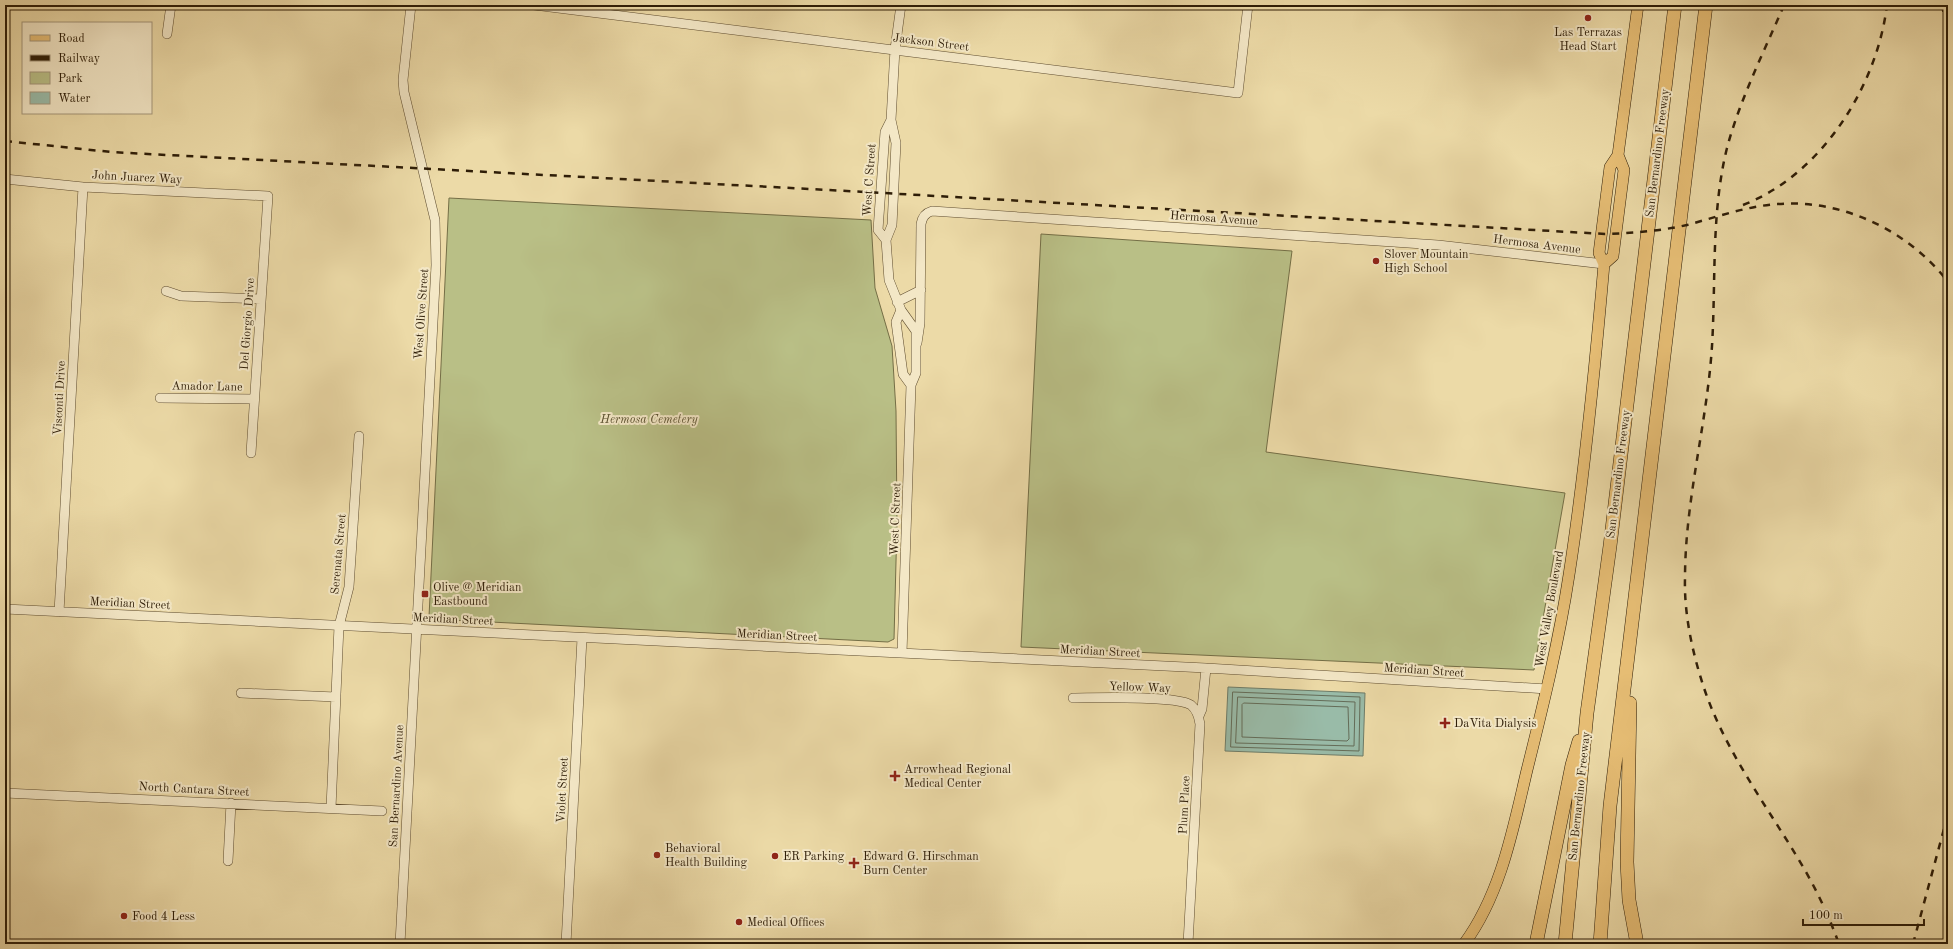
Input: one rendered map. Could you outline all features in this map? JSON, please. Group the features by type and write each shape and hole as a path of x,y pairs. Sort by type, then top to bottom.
{"highway":[{"name":"San Bernardino Freeway","path":"1565,944 1588,712 1611,538 1675,5"},
{"path":"1600,944 1610,806 1706,5"},
{"path":"1631,630 1627,862 1629,900 1637,944"},
{"path":"1536,944 1572,765 1588,712"}],"main road":[{"name":"West Valley Boulevard","path":"1464,944 1489,902 1502,865 1547,689 1568,582 1595,365 1604,264 1613,256 1624,170 1618,155 1638,5"}],"street":[{"path":"167,34 171,5"},
{"name":"West Olive Street","path":"411,5 403,80 404,92 435,220 436,237 436,266 416,629"},
{"name":"Jackson Street","path":"534,5 1238,93 1248,5"},
{"name":"West C Street","path":"901,5 895,50 891,120 896,143 892,225 886,240 889,280 899,306 916,330 917,343 916,373 911,385 902,654"},
{"name":"West C Street","path":"886,240 878,230 885,132 891,120"},
{"name":"John Juarez Way","path":"5,179 83,187 268,196"},
{"name":"Visconti Drive","path":"59,612 83,187"},
{"name":"Del Giorgio Drive","path":"251,453 268,196"},
{"name":"Hermosa Avenue","path":"921,290 921,224 922,218 927,212 932,211 1438,245 1604,264"},
{"path":"899,306 921,290"},
{"path":"917,343 920,323 921,290"},
{"path":"166,291 181,296 261,299"},
{"name":"West C Street","path":"899,306 896,322 903,374 911,385"},
{"name":"Amador Lane","path":"160,398 254,399"},
{"name":"Serenata Street","path":"331,808 338,626 349,587 359,436"},
{"name":"Meridian Street","path":"5,609 1206,668 1547,689"},
{"name":"San Bernardino Avenue","path":"400,944 416,629"},
{"name":"Violet Street","path":"566,944 582,638"},
{"name":"Plum Place","path":"1188,944 1200,724 1199,716 1202,708 1206,668"},
{"path":"241,693 336,697"},
{"name":"Yellow Way","path":"1073,698 1177,701 1189,704 1194,708 1199,716"},
{"name":"North Cantara Street","path":"5,793 382,811"},
{"path":"228,861 231,803"}],"green space":[{"name":"Hermosa Cemetery","path":"449,198 871,220 875,288 892,346 896,411 897,523 894,639 888,642 431,619 429,617"},
{"path":"1041,234 1292,251 1266,452 1565,493 1534,670 1021,647"}],"water":[{"path":"1228,687 1365,693 1363,756 1225,751"}],"railway":[{"path":"1784,5 1753,76 1732,130 1722,172 1716,221 1712,346 1706,404 1692,491 1686,549 1685,591 1687,618 1695,659 1712,710 1736,758 1811,881 1824,907 1839,944"},
{"path":"1743,205 1771,191 1797,173 1820,150 1840,124 1858,96 1871,67 1881,36 1887,5"},
{"path":"1942,5 1948,35"},
{"path":"5,141 111,152 866,192 1605,234 1667,229 1732,212 1766,205 1802,204 1826,207 1850,213 1873,222 1914,248 1932,264 1948,282"},
{"path":"1945,818 1948,802"},
{"path":"1913,944 1948,814"}],"place":[{"name":"Las Terrazas Head Start","path":"1588,18"},
{"name":"Slover Mountain High School","path":"1376,261"},
{"name":"Olive @ Meridian Eastbound","path":"425,594"},
{"name":"DaVita Dialysis","path":"1445,723"},
{"name":"Arrowhead Regional Medical Center","path":"895,776"},
{"name":"Behavioral Health Building","path":"657,855"},
{"name":"ER Parking","path":"775,856"},
{"name":"Edward G. Hirschman Burn Center","path":"854,863"},
{"name":"Food 4 Less","path":"124,916"},
{"name":"Medical Offices","path":"739,922"}]}
